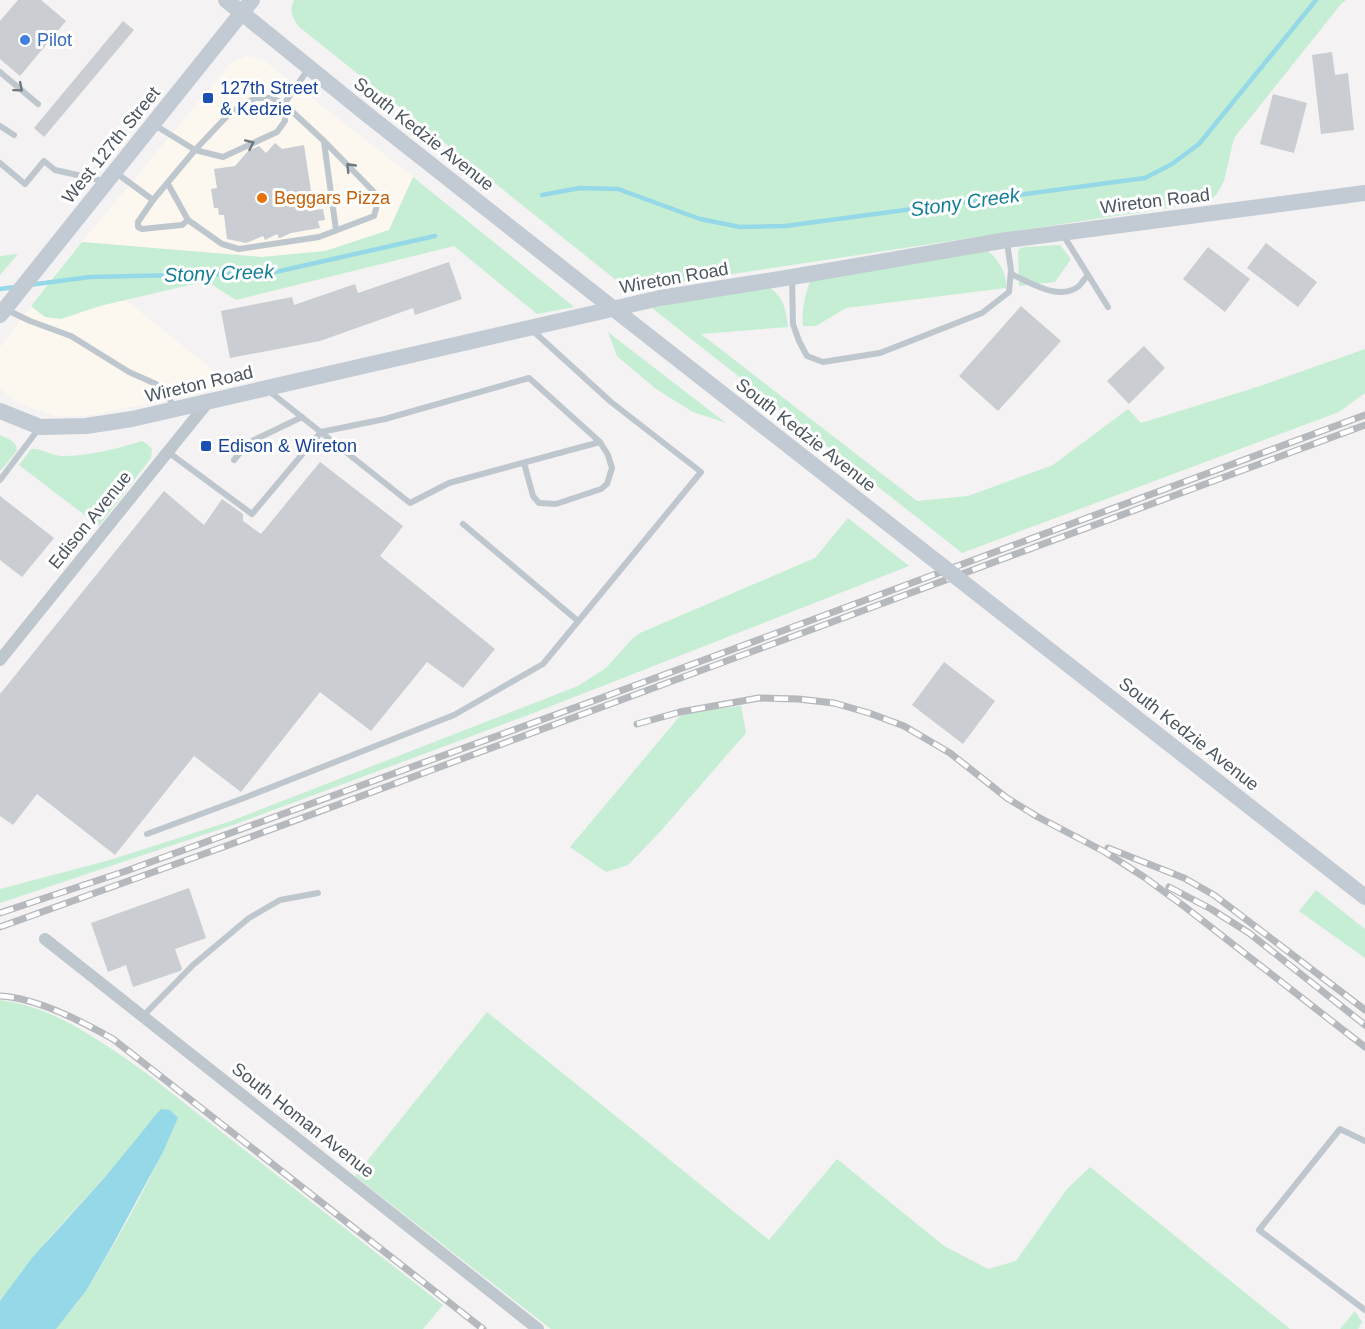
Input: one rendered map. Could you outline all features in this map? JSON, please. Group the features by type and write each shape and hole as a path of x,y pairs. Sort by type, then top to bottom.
{"main road":[{"name":"South Kedzie Avenue","path":"226,0 247,6 310,68 1365,897"},
{"name":"West 127th Street","path":"5,308 247,6"},
{"name":"Wireton Road","path":"0,411 40,427 86,426 132,419 660,298 1007,240 1365,194"}],"street":[{"name":"Edison Avenue","path":"0,660 208,402"},
{"name":"South Homan Avenue","path":"45,939 538,1329"}],"lane":[{"path":"153,123 195,150 223,157 277,132 285,121 284,104 310,68"},
{"path":"0,72 38,104"},
{"path":"168,184 188,220 222,244 238,249 319,237 374,216 378,202 374,192 284,104 272,98 255,98 231,112 195,150 153,200 138,222 138,227 141,230 182,225 188,220"},
{"path":"0,126 14,135"},
{"path":"324,141 336,230"},
{"path":"0,163 25,184 44,161 55,170 110,177 153,200"},
{"path":"1062,233 1108,307"},
{"path":"792,277 793,324 807,356 823,362 880,353 982,313 1009,292 1011,274 1007,240"},
{"path":"1011,274 1048,291 1064,292 1078,287 1088,275"},
{"path":"5,308 30,321 70,336 129,372 156,384 176,409"},
{"path":"147,834 454,715 543,664 700,472 611,402 530,328"},
{"path":"168,452 252,514 321,432 386,419 529,378 600,442 608,455 612,468 607,484 601,489 556,504 538,503 533,496 524,463"},
{"path":"266,389 410,503 449,483 600,442"},
{"path":"234,460 248,443 302,417"},
{"path":"0,480 40,427"},
{"path":"463,524 578,621"},
{"path":"143,1016 193,965 249,918 280,900 318,892"},
{"path":"1365,1141 1340,1129 1258,1230 1365,1310"}],"shaded area":[{"path":"247,56 265,61 413,177 389,230 325,251 262,257 82,242 230,64"},
{"path":"126,300 233,386 87,416 54,416 19,403 0,389 0,347 31,306 45,317"}],"green space":[{"path":"294,0 1346,0 1234,138 1224,181 1217,194 1208,202 660,285 631,292 298,26 292,13"},
{"path":"413,177 574,307 537,314 454,246 236,300 206,281 100,306 61,319 45,317 31,306 82,242 262,257 325,251 389,230"},
{"path":"1060,245 1071,259 1055,282 1019,286 1019,249"},
{"path":"986,249 1001,266 1006,288 846,308 816,326 803,326 804,303 810,281"},
{"path":"18,254 0,275 0,256"},
{"path":"765,284 776,293 782,302 788,327 701,334 917,501 968,496 1053,465 1128,409 1141,423 1257,387 1365,349 1365,393 1339,412 962,553 652,308"},
{"path":"608,332 726,423 693,412 656,389 617,356"},
{"path":"0,435 14,443 17,451 0,471"},
{"path":"142,441 152,449 151,458 99,526 19,465 31,449 59,456 73,456 103,452"},
{"path":"848,518 909,566 531,714 236,824 0,903 0,889 110,860 231,821 578,686 606,668 640,633 815,558"},
{"path":"741,706 746,733 628,865 606,872 570,847 680,716 699,711"},
{"path":"1316,890 1365,929 1365,958 1299,911"},
{"path":"0,1000 40,1010 77,1027 146,1073 443,1305 423,1329 56,1329 83,1294 112,1248 136,1205 178,1118 153,1118 119,1161 50,1238 0,1301"},
{"path":"487,1012 769,1240 837,1159 944,1246 988,1269 1016,1261 1067,1189 1090,1167 1290,1329 551,1329 355,1176"},
{"path":"1355,1311 1362,1322 1358,1329 1340,1329"}],"water":[{"path":"161,1109 170,1110 178,1118 163,1152 86,1291 56,1329 0,1329 0,1301 32,1258 105,1177"}],"building":[{"name":"Pilot","path":"18,0 41,0 66,21 20,76 0,59 0,21"},
{"name":"Pilot","path":"123,21 134,30 44,137 34,128"},
{"path":"1332,52 1335,75 1348,73 1354,130 1321,134 1312,55"},
{"path":"1273,94 1307,103 1294,153 1260,144"},
{"name":"Beggars Pizza","path":"275,143 282,149 304,145 314,210 323,209 325,220 318,221 320,228 291,233 280,238 277,234 265,240 263,236 246,243 227,239 224,215 219,215 218,208 214,208 211,189 217,188 214,169 235,166 248,151 259,146 266,153"},
{"path":"1266,243 1317,282 1298,307 1247,268"},
{"path":"1208,247 1250,279 1225,312 1183,279"},
{"path":"449,262 462,299 415,315 413,308 320,341 230,358 221,311 292,297 294,305 355,284 358,293"},
{"path":"1021,306 1061,341 998,411 959,376"},
{"path":"1144,346 1165,368 1129,404 1107,381"},
{"path":"320,462 403,526 380,556 495,649 463,688 427,662 371,731 320,692 241,792 194,756 115,855 37,794 13,825 0,816 0,694 164,491 204,525 222,499 243,514 243,521 261,534"},
{"path":"0,496 54,538 22,577 0,560"},
{"path":"944,662 995,701 963,744 912,705"},
{"path":"189,888 206,938 175,949 182,969 133,987 126,965 108,972 91,923"}],"waterway":[{"name":"Stony Creek","path":"542,195 580,188 618,189 700,219 740,227 785,226 1145,178 1172,164 1199,144 1316,0"},
{"name":"Stony Creek","path":"29,285 90,277 271,273 435,236"},
{"name":"Stony Creek","path":"0,289 15,287"}],"railway":[{"path":"0,913 126,871 593,701 1365,415"},
{"path":"0,927 226,846 1365,425"},
{"path":"637,724 680,712 759,698 834,703 904,726 950,753 1007,798 1105,852 1144,877 1365,1047"},
{"path":"1108,848 1184,878 1214,895 1365,1010"},
{"path":"1169,887 1211,909 1249,933 1365,1025"},
{"path":"0,996 44,1006 113,1039 483,1329"}],"place":[{"name":"Pilot","path":"25,40"},
{"name":"127th Street & Kedzie","path":"208,98"},
{"name":"Beggars Pizza","path":"262,198"},
{"name":"Edison & Wireton","path":"206,446"}]}
